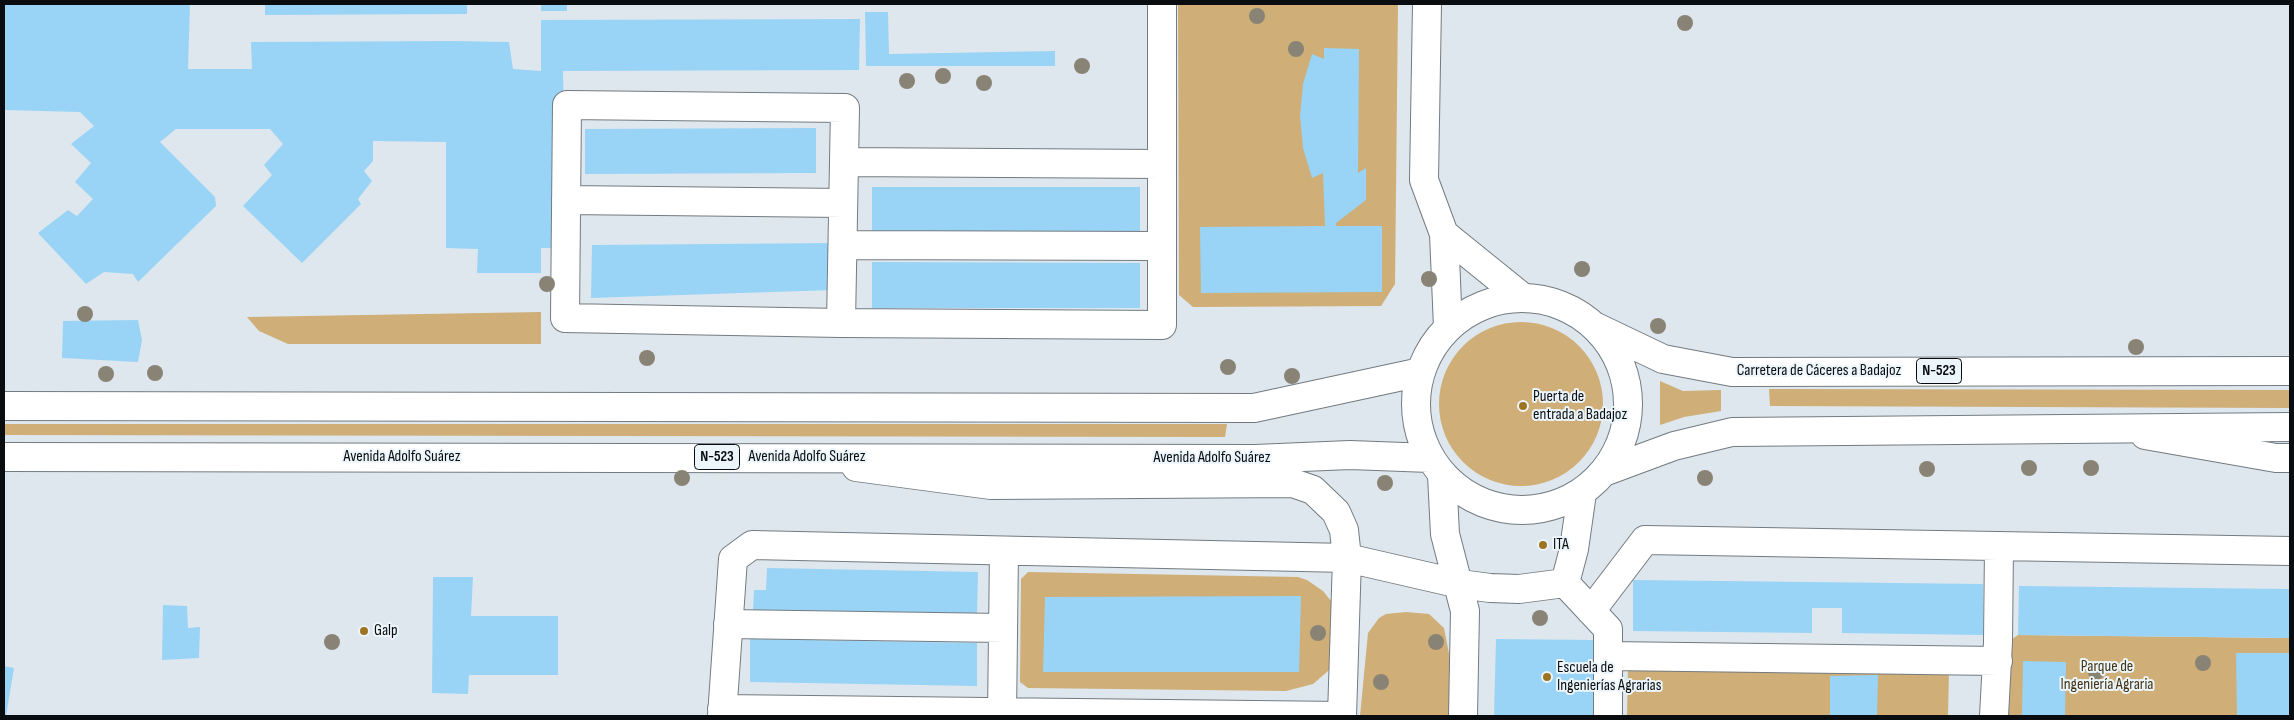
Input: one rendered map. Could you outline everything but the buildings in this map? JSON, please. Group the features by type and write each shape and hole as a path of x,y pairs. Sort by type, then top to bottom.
{"main road":[{"path":"842,324 845,108 567,105 565,318 842,324 1162,325 1162,4"},
{"path":"1427,4 1424,180 1444,234 1448,327"},
{"path":"844,162 1162,164"},
{"path":"566,200 843,203"},
{"path":"1444,234 1522,297"},
{"path":"842,245 1162,246"},
{"path":"1436,466 1466,495 1494,507 1524,511 1554,506 1582,493 1604,472 1621,445 1628,414 1627,382 1615,352 1596,327 1574,311 1549,300 1522,297 1495,300 1470,310 1448,327 1432,348 1420,372 1416,401 1419,430 1436,466 1445,534 1460,584 1465,611 1463,716"},
{"name":"Carretera de Cáceres a Badajoz","path":"1596,327 1663,359 1732,372 2290,370"},
{"path":"4,406 1254,408 1420,372"},
{"path":"1604,472 1674,446 1732,432 2290,427"},
{"path":"2104,428 2276,458 2290,458"},
{"name":"Avenida Adolfo Suárez","path":"4,457 1255,459 1350,455 1436,466"},
{"path":"772,457 991,485 1293,483 1313,490 1336,512 1344,530 1347,558 1342,716 722,713 733,559 752,545 1347,558 1460,584 1519,589 1565,584"},
{"path":"1565,584 1574,549 1582,493"},
{"path":"1591,611 1645,540 2290,551"},
{"path":"1994,716 1998,661 1999,546"},
{"path":"1002,714 1004,551"},
{"path":"1565,584 1608,629 1608,716"},
{"path":"728,624 1003,628"},
{"path":"1608,656 1998,661"}],"green space":[{"path":"1178,4 1398,4 1395,284 1381,306 1193,307 1179,295"},
{"path":"541,312 541,344 288,344 259,331 247,317"},
{"path":"1521,322 1545,326 1560,332 1579,346 1593,365 1599,380 1603,404 1599,428 1593,443 1579,462 1560,476 1545,482 1521,486 1497,482 1482,476 1463,462 1449,443 1443,428 1439,404 1443,380 1449,365 1463,346 1482,332 1497,326"},
{"path":"1660,381 1683,391 1721,390 1721,411 1684,417 1660,425"},
{"path":"1769,389 2290,390 2290,408 1770,406"},
{"path":"4,424 1227,424 1225,437 4,435"},
{"path":"1028,572 1298,577 1307,580 1323,591 1335,606 1333,663 1328,671 1313,684 1286,691 1028,688 1020,682 1021,579"},
{"path":"1406,612 1429,614 1444,628 1454,679 1453,716 1360,716 1368,633 1379,618 1386,614"},
{"name":"Parque de Ingeniería Agraria","path":"2018,635 2290,638 2290,716 2007,716 2008,642"},
{"path":"1628,665 1949,670 1948,716 1627,716"}],"place":[{"name":"Puerta de entrada a Badajoz","path":"1523,406"},
{"name":"ITA","path":"1543,545"},
{"name":"Galp","path":"364,631"},
{"name":"Escuela de Ingenierías Agrarias","path":"1547,677"}]}
